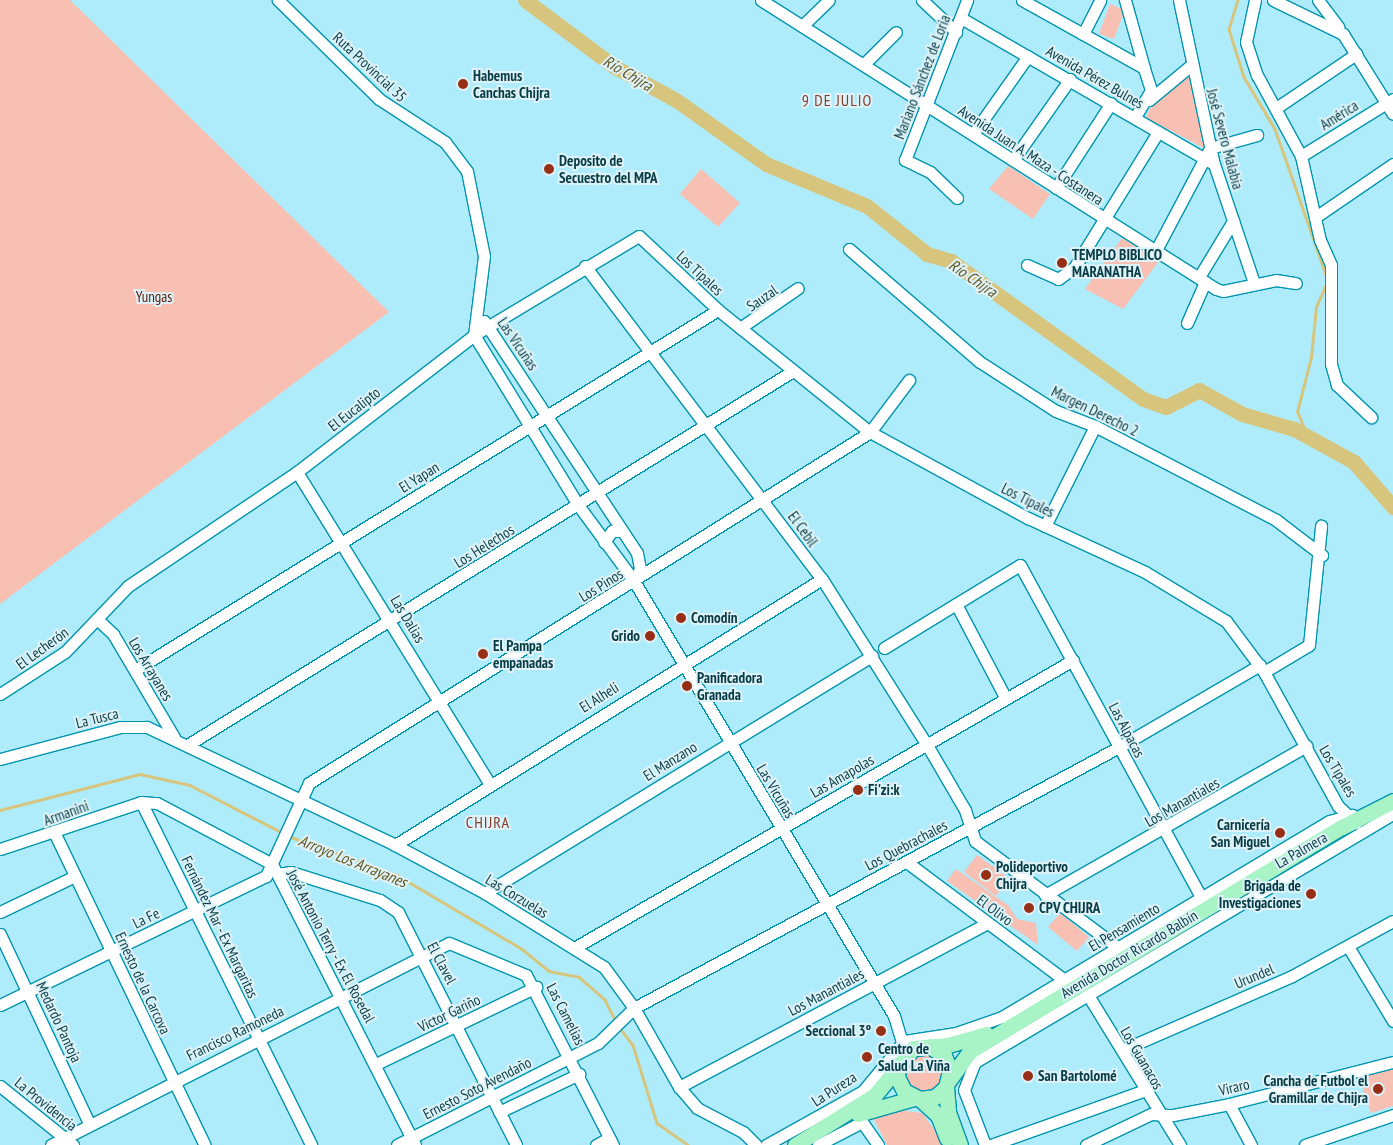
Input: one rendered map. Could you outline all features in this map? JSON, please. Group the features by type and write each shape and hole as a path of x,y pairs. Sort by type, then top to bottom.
{"main road":[{"name":"Avenida Doctor Ricardo Balbín","path":"1020,1020 1085,990 1121,953 1155,948 1204,903 1288,867 1393,790"},
{"name":"Avenida Doctor Ricardo Balbín","path":"1350,821 1393,801"},
{"path":"814,1141 875,1095 912,1047 975,1039 1020,1020"},
{"path":"795,1145 814,1141 859,1113 917,1099 935,1097 948,1084 970,1051 1020,1020"},
{"path":"912,1047 948,1062 948,1112 960,1145"},
{"path":"912,1047 899,1085 938,1116 950,1145"}],"street":[{"name":"Ruta Provincial 35","path":"278,0 379,99 432,132 460,158 475,196 484,256 477,316"},
{"name":"Avenida Juan A. Maza - Costanera","path":"761,0 864,64 1155,252 1202,280 1223,291 1254,283 1282,280 1296,283"},
{"path":"802,26 829,0"},
{"path":"922,0 956,32"},
{"name":"Mariano Sánchez de Loria","path":"957,198 930,172 905,160 928,106 967,0"},
{"path":"1022,0 1144,68"},
{"path":"1083,34 1100,0"},
{"path":"1125,0 1151,90 1149,100"},
{"name":"José Severo Malabia","path":"1179,0 1207,153"},
{"path":"1255,0 1246,42 1276,108 1301,156 1334,288 1331,364 1336,385 1371,417"},
{"path":"1273,0 1343,34"},
{"path":"1318,0 1389,101 1393,114"},
{"name":"Avenida Pérez Bulnes","path":"961,18 1070,79 1158,132 1207,153 1214,164"},
{"path":"864,64 896,32"},
{"path":"1276,108 1356,54"},
{"path":"973,134 1028,56"},
{"path":"1135,117 1149,100 1190,66"},
{"path":"1013,160 1070,79"},
{"name":"América","path":"1301,156 1389,101"},
{"path":"1056,188 1111,103"},
{"path":"1027,265 1058,279 1074,268 1158,132"},
{"path":"1155,252 1207,153 1256,135"},
{"name":"José Severo Malabia","path":"1214,164 1254,283"},
{"path":"1317,216 1393,164"},
{"path":"1187,323 1202,280 1233,221"},
{"name":"El Eucalipto","path":"98,620 128,586 297,472 474,335 585,266 639,236"},
{"name":"Los Tipales","path":"639,236 718,310 870,432 1045,526 1145,572 1215,612 1234,629 1262,668 1338,806 1350,821"},
{"name":"Margen Derecho 2","path":"849,249 980,362 1056,411 1095,426 1276,520 1322,555"},
{"name":"El Cebil","path":"585,266 653,350 822,579 927,745 971,828 975,841 1121,953"},
{"name":"Sauzal","path":"740,328 798,288"},
{"name":"El Yapan","path":"135,670 718,310"},
{"name":"Las Vicuñas","path":"634,581 640,561 489,325 477,316 474,335 578,505 634,581 680,664 912,1047"},
{"name":"Los Helechos","path":"193,746 793,371"},
{"name":"Los Pinos","path":"283,844 296,815 299,802 309,783 441,704 870,432 909,380"},
{"path":"1045,526 1095,426"},
{"name":"Las Dalias","path":"297,472 392,621 490,784"},
{"path":"1322,526 1322,555"},
{"path":"604,542 612,531 622,531"},
{"name":"Los Quebrachales","path":"571,1057 610,1033 631,1013 827,904 908,863 1262,668 1310,645 1322,555"},
{"name":"Las Alpacas","path":"956,604 1020,565 1073,660 1162,831 1204,903"},
{"name":"El Alheli","path":"395,845 680,664 822,579"},
{"path":"884,648 956,604 1006,699"},
{"name":"Los Arrayanes","path":"98,620 113,634 174,737"},
{"name":"El Lecherón","path":"0,694 65,652 98,620"},
{"name":"El Manzano","path":"485,893 872,656"},
{"name":"Las Amapolas","path":"574,948 1073,660"},
{"name":"La Tusca","path":"0,759 120,727 136,725 174,737 193,746"},
{"name":"Las Corzuelas","path":"193,746 299,802 395,845 485,893 604,967 679,1087 697,1108 743,1132 756,1145"},
{"name":"Los Manantiales","path":"1045,895 1162,831 1306,746"},
{"name":"Armanini","path":"0,849 55,834 142,802"},
{"name":"José Antonio Terry - Ex El Rosedal","path":"142,802 157,803 274,869 342,997 413,1141"},
{"name":"Fernández Mar - Ex Margaritas","path":"142,802 311,1145"},
{"name":"La Palmera","path":"986,1145 964,1090 970,1069 990,1051 1085,990 1288,867 1393,814"},
{"name":"El Pensamiento","path":"912,1047 981,1026 1121,953 1204,903 1329,821 1350,821"},
{"name":"Ernesto de la Carcova","path":"55,834 205,1145"},
{"name":"La Fe","path":"0,1005 266,876 274,869 283,844"},
{"name":"El Olivo","path":"908,863 1066,980"},
{"name":"El Clavel","path":"274,869 291,872 391,905 421,956 458,1026 516,1145"},
{"path":"0,912 75,876"},
{"name":"Urundel","path":"1122,1050 1348,948 1393,921"},
{"name":"Los Manantiales","path":"679,1087 987,923"},
{"name":"Medardo Pantoja","path":"0,934 29,992 89,1123"},
{"name":"Las Camelias","path":"421,956 449,942 458,944 526,975 536,988 611,1141"},
{"path":"1348,948 1393,1021"},
{"name":"Francisco Ramoneda","path":"51,1145 68,1141 89,1123 421,956"},
{"name":"Victor Gariño","path":"376,1064 536,988"},
{"name":"Los Guanacos","path":"1085,990 1122,1050 1143,1091 1180,1145"},
{"name":"La Pureza","path":"766,1145 863,1091 912,1047"},
{"name":"Ernesto Soto Avendaño","path":"397,1145 413,1141 492,1097 571,1057"},
{"name":"Viraro","path":"1086,1145 1142,1117 1229,1104 1393,1062"},
{"path":"499,1112 579,1074"},
{"name":"La Providencia","path":"0,1086 68,1141"},
{"path":"991,1145 1143,1091"},
{"path":"1229,1104 1251,1145"},
{"path":"1305,1145 1393,1115"},
{"path":"814,1141 862,1122 878,1145"},
{"path":"596,1145 611,1141"}],"green space":[{"name":"Yungas","path":"0,0 70,0 389,312 0,604"},
{"path":"1110,4 1125,10 1114,39 1099,34"},
{"path":"1183,74 1190,74 1204,148 1146,118 1152,104"},
{"path":"1008,166 1050,194 1033,219 989,189"},
{"path":"701,169 740,203 718,227 680,194"},
{"path":"1122,238 1159,261 1123,309 1085,289"},
{"name":"Polideportivo Chijra","path":"977,855 1009,878 996,896 964,872"},
{"path":"956,869 1009,906 1017,919 1036,923 1038,945 947,881"},
{"path":"1060,913 1089,937 1077,951 1048,927"},
{"path":"923,1054 937,1059 942,1073 937,1087 923,1092 909,1087 904,1073 909,1059"},
{"name":"Cancha de Futbol el Gramillar de Chijra","path":"1393,1060 1393,1106 1371,1113 1357,1071"},
{"path":"892,1109 922,1113 946,1145 887,1145 871,1114"}],"waterway":[{"name":"Río Chijra","path":"525,0 615,67 676,100 766,164 867,206 927,254 951,261 1143,399 1166,407 1199,390 1242,414 1294,429 1354,462 1393,507"},
{"path":"1238,0 1229,29 1244,77 1275,129 1326,275"},
{"path":"1309,441 1297,412 1311,357 1316,307 1326,285"},
{"name":"Arroyo Los Arrayanes","path":"0,810 140,774 190,785 283,833"},
{"name":"Arroyo Los Arrayanes","path":"288,836 397,875 522,949 549,971 579,977 605,1000 615,1020"},
{"name":"Arroyo Los Arrayanes","path":"619,1027 633,1045 657,1123 689,1145"}],"place":[{"name":"Habemus Canchas Chijra","path":"463,84"},
{"name":"Deposito de Secuestro del MPA","path":"549,169"},
{"name":"TEMPLO BIBLICO MARANATHA","path":"1062,263"},
{"name":"Comodín","path":"681,618"},
{"name":"Grido","path":"650,636"},
{"name":"El Pampa empanadas","path":"483,654"},
{"name":"Panificadora Granada","path":"687,686"},
{"name":"Fi'zi:k","path":"858,790"},
{"name":"Carnicería San Miguel","path":"1280,833"},
{"name":"Polideportivo Chijra","path":"986,875"},
{"name":"Brigada de Investigaciones","path":"1311,894"},
{"name":"CPV CHIJRA","path":"1029,908"},
{"name":"Seccional 3º","path":"881,1031"},
{"name":"Centro de Salud La Viña","path":"867,1057"},
{"name":"San Bartolomé","path":"1028,1076"},
{"name":"Cancha de Futbol el Gramillar de Chijra","path":"1378,1089"}],"district":[{"name":"9 DE JULIO","path":"837,100"},
{"name":"CHIJRA","path":"488,822"}]}
